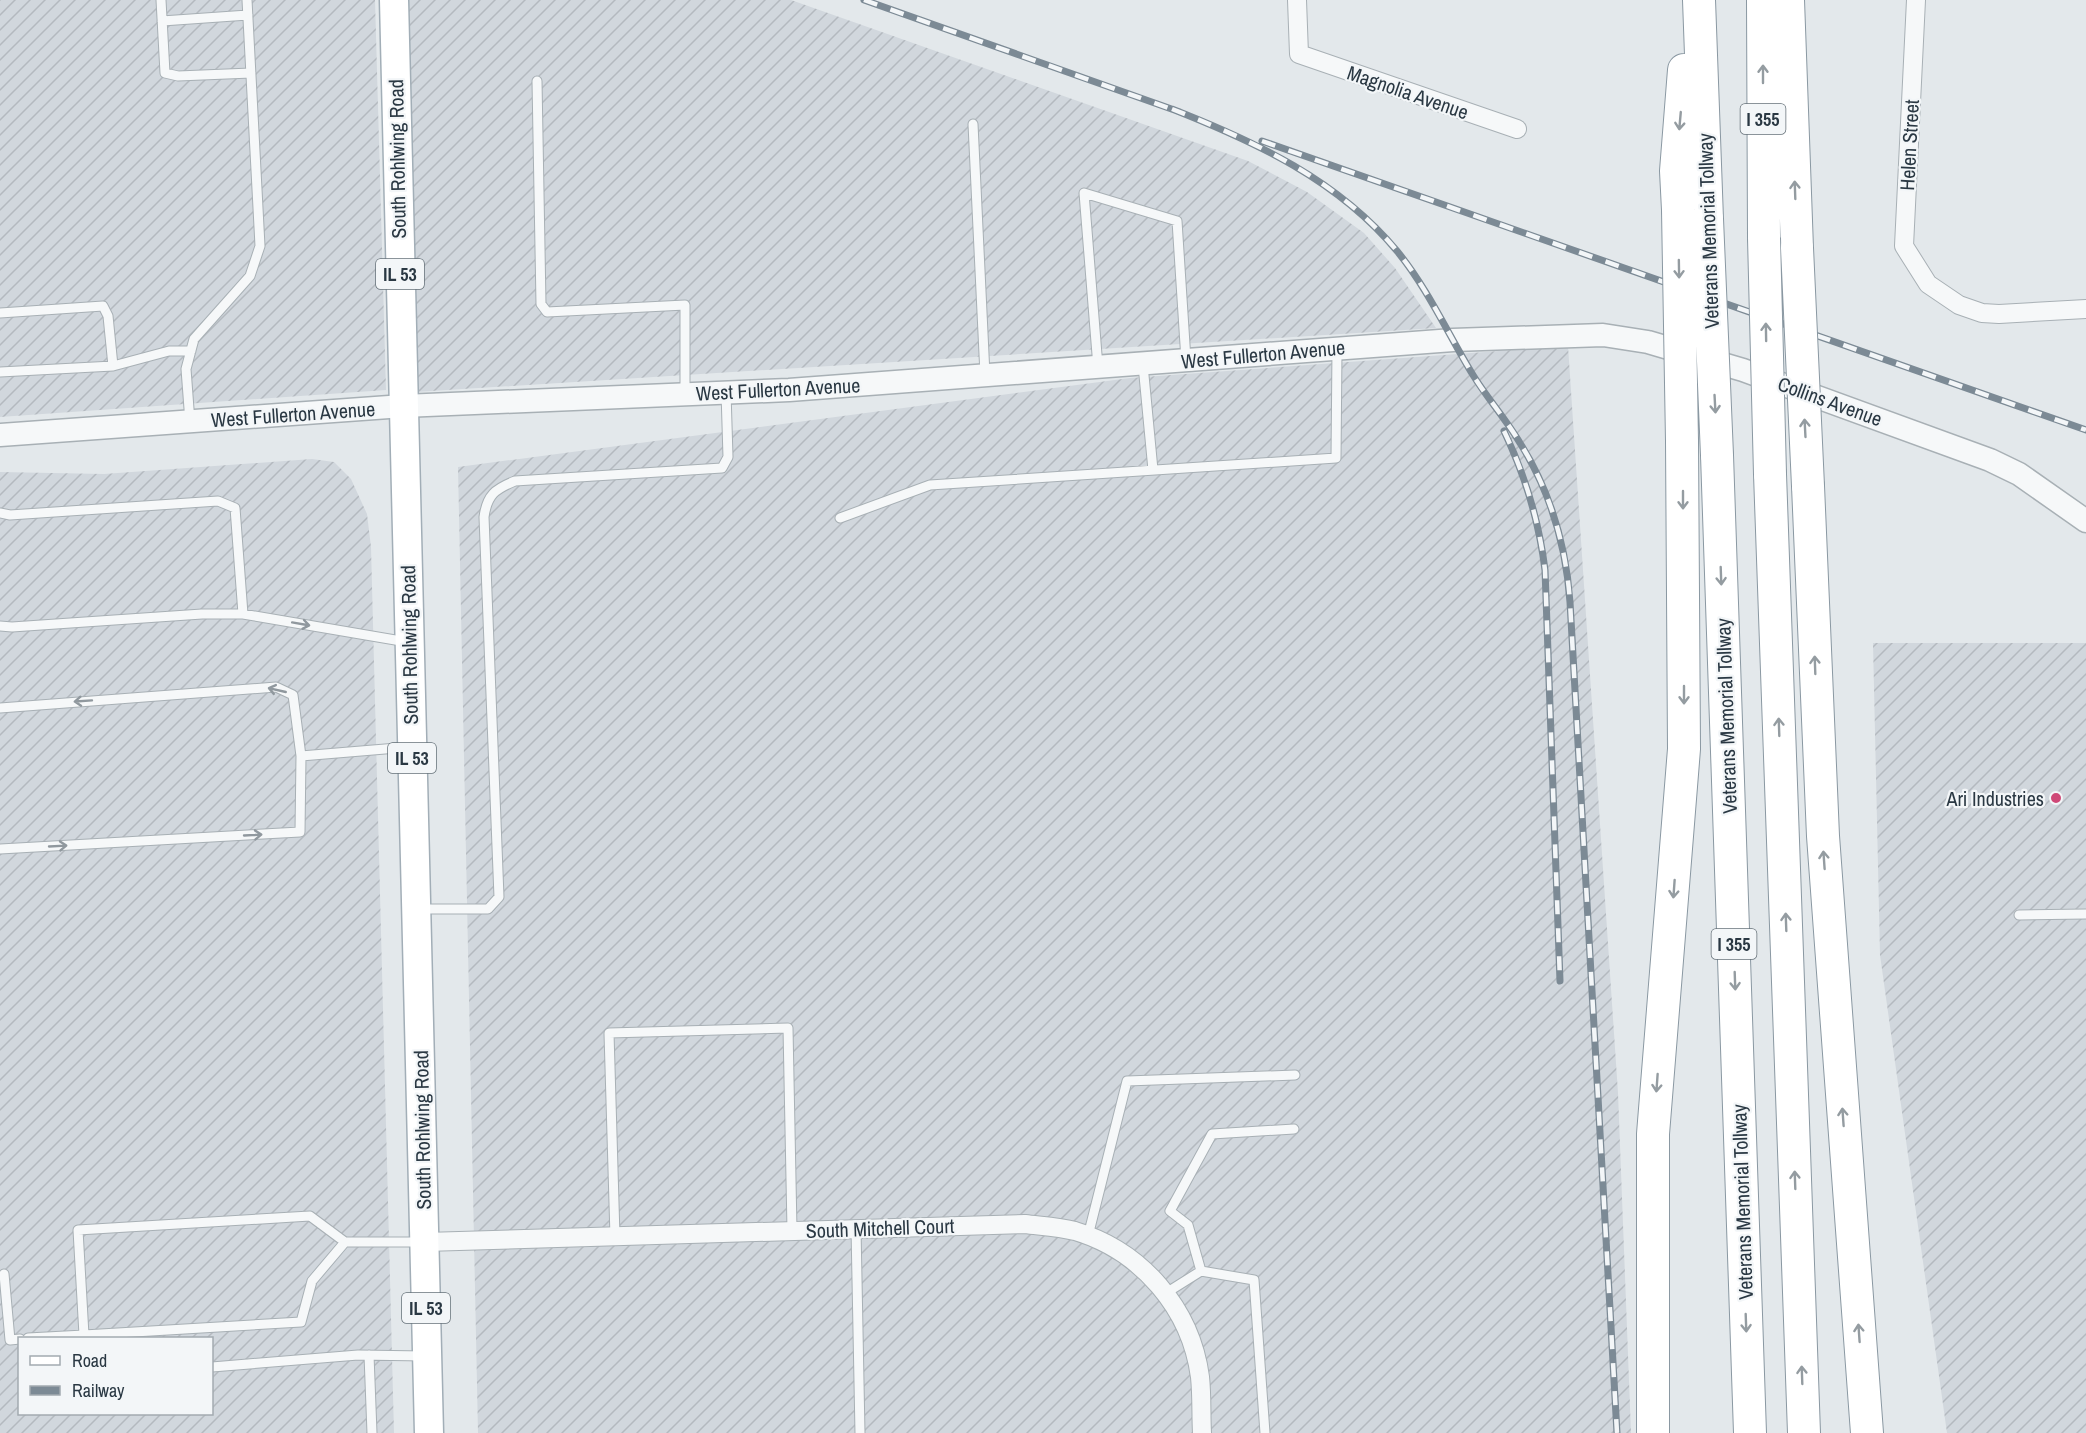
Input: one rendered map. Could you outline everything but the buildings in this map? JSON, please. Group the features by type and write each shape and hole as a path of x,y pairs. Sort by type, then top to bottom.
{"highway":[{"path":"1653,1433 1653,1134 1684,749 1682,441 1692,215 1676,171 1690,0"},
{"name":"Veterans Memorial Tollway","path":"1699,0 1692,215 1718,455 1750,1433"},
{"name":"I 355","path":"1763,0 1764,238 1770,474 1804,1433"},
{"path":"1788,0 1823,836 1867,1433"}],"main road":[{"name":"South Rohlwing Road","path":"394,0 429,1433"}],"street":[{"name":"Magnolia Avenue","path":"1298,0 1299,54 1516,129"},
{"name":"Helen Street","path":"1916,0 1904,246 1928,284 1959,305 1982,313 2025,314 2086,309"},
{"name":"West Fullerton Avenue","path":"0,435 403,406 726,392 985,377 1337,348 1556,335"},
{"name":"Collins Avenue","path":"1556,335 1603,335 1648,342 1743,370 1990,460 2019,474 2086,521"},
{"name":"South Mitchell Court","path":"424,1242 1025,1224 1075,1231 1113,1247 1148,1271 1166,1293 1189,1334 1196,1356 1200,1378 1202,1433"}],"lane":[{"path":"161,0 165,73 178,76 251,73"},
{"path":"190,422 186,369 194,339 250,276 260,246 247,0"},
{"path":"162,21 248,15"},
{"path":"537,81 541,304 547,312 685,305 685,394"},
{"path":"973,124 985,377"},
{"path":"1098,367 1084,193 1177,221 1186,360"},
{"path":"0,313 103,306 108,316 113,366"},
{"path":"840,518 930,485 1336,458 1337,348"},
{"path":"0,372 113,366 169,351 191,351"},
{"path":"1143,364 1153,470"},
{"path":"416,909 488,909 499,897 484,517 486,500 497,488 515,481 722,468 729,457 726,392"},
{"path":"0,513 10,515 218,501 226,504 235,508 243,614"},
{"path":"0,626 202,614 243,614 409,642"},
{"path":"0,708 276,687 293,695 301,756 300,832 0,849"},
{"path":"301,756 412,747"},
{"path":"2019,915 2086,915"},
{"path":"615,1237 609,1033 788,1028 792,1230"},
{"path":"1088,1236 1127,1082 1295,1075"},
{"path":"1201,1271 1188,1225 1170,1211 1212,1134 1294,1129"},
{"path":"84,1335 78,1230 310,1216 345,1242 424,1242"},
{"path":"856,1228 860,1433"},
{"path":"47,1337 301,1322 312,1281 345,1242"},
{"path":"1166,1293 1201,1271 1254,1280 1265,1433"},
{"path":"4,1274 10,1340 18,1339"},
{"path":"213,1367 369,1355 427,1356"},
{"path":"369,1355 372,1433"}],"shaded area":[{"path":"0,0 375,0 386,390 0,417"},
{"path":"408,0 791,0 1248,161 1307,192 1364,233 1395,268 1436,328 415,392"},
{"path":"1568,346 1618,1093 1631,1433 478,1433 458,467 1130,378"},
{"path":"312,459 334,462 351,479 367,514 371,547 394,1433 0,1433 0,472 104,474"},
{"path":"1873,643 2086,643 2086,1433 1947,1433 1880,955"}],"railway":[{"path":"864,0 1180,112"},
{"path":"1172,109 1234,135 1294,166 1349,204 1374,226 1408,266 1473,375 1515,434 1540,480 1555,519 1565,560 1570,602 1617,1433"},
{"path":"1262,141 2086,430"},
{"path":"1504,431 1530,499 1545,570 1560,981"}],"place":[{"name":"Ari Industries","path":"2056,798"}]}
